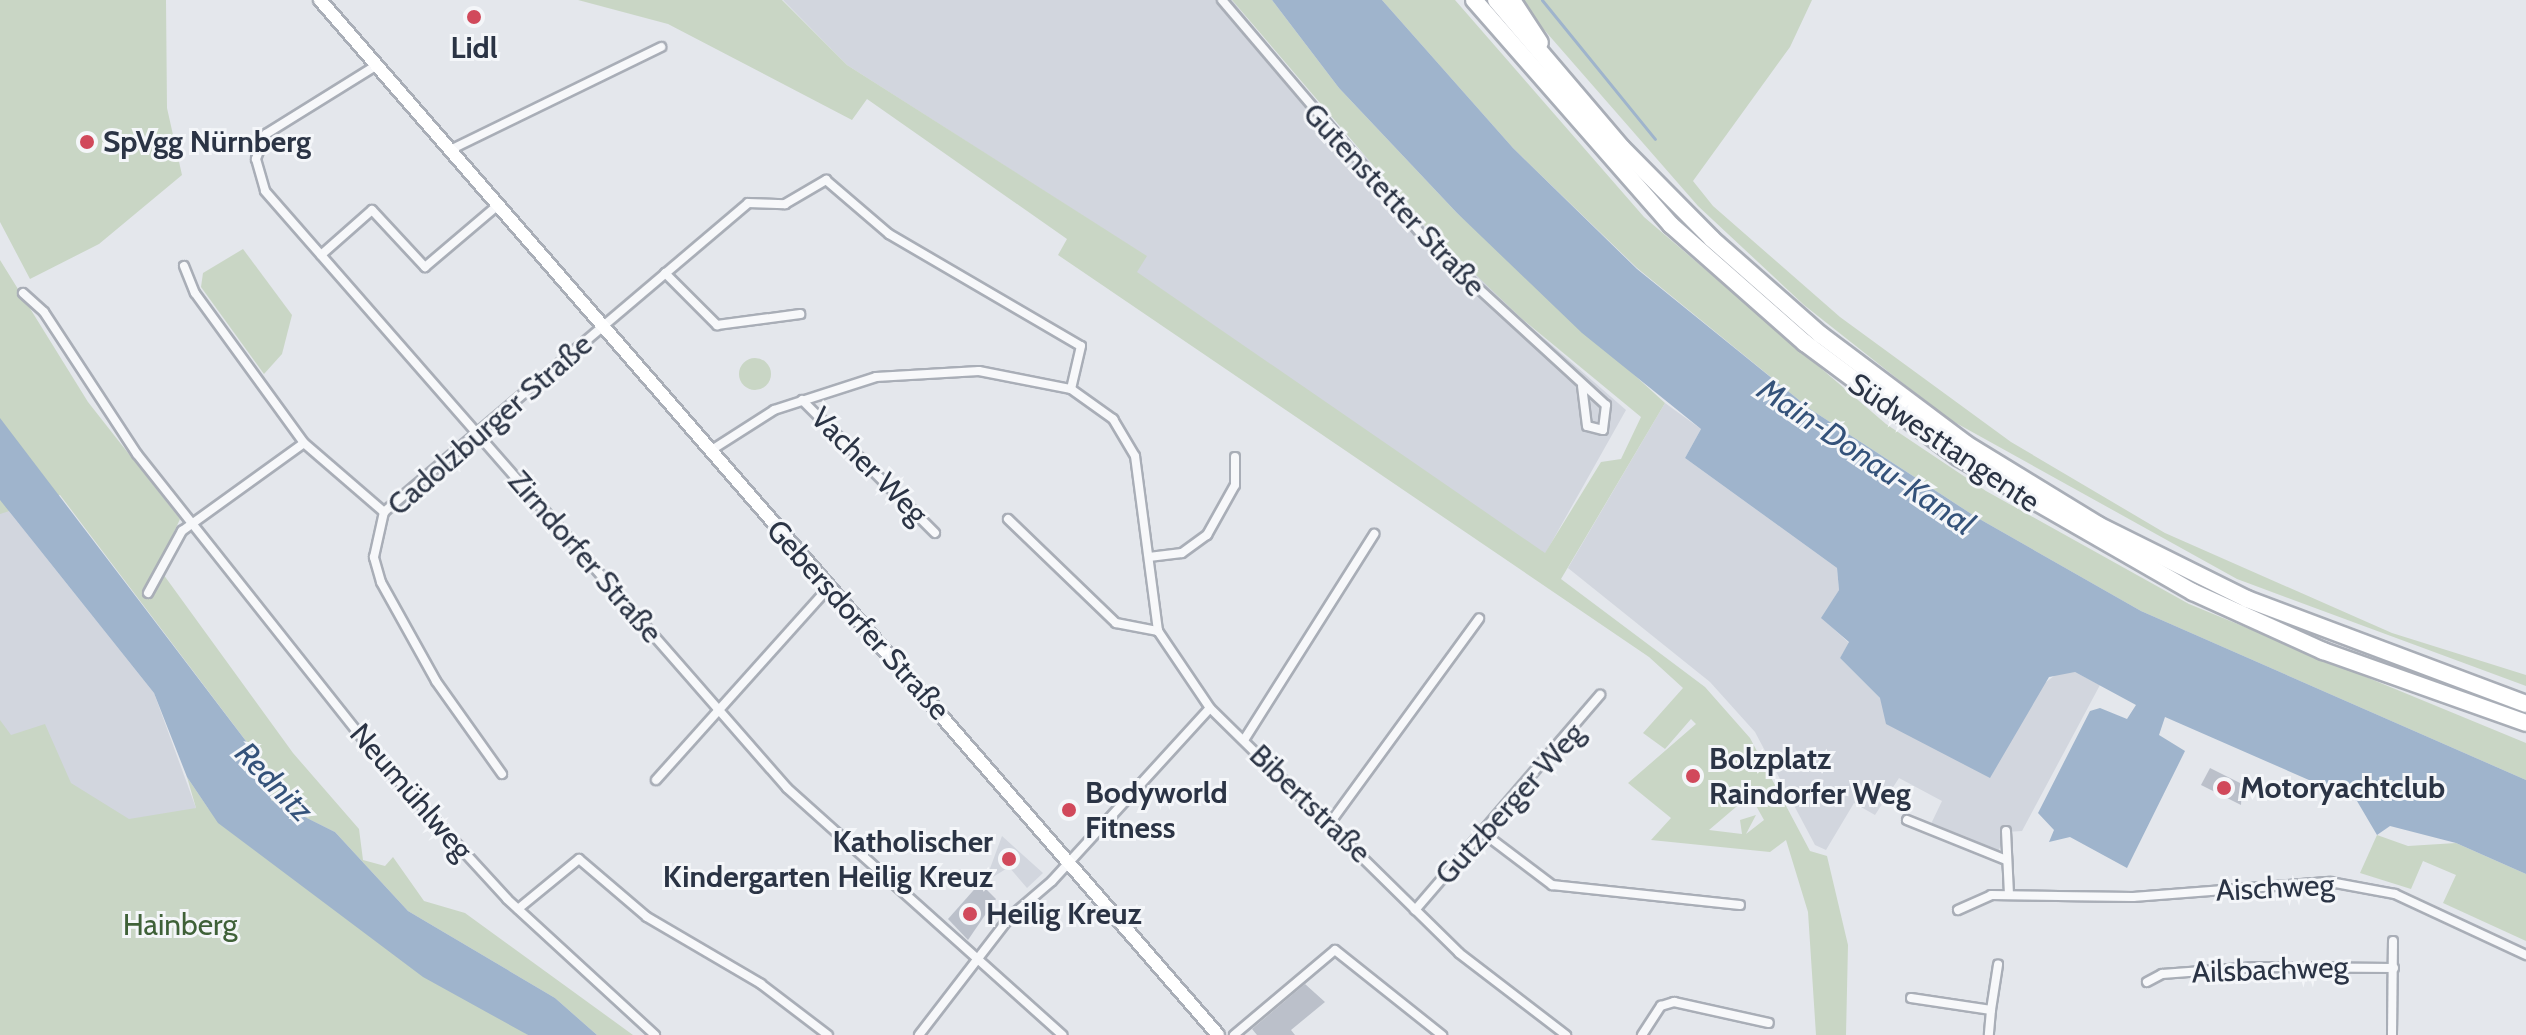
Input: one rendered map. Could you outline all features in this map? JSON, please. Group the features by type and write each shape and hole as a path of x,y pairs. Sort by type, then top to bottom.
{"highway":[{"name":"Südwesttangente","path":"1474,0 1671,225 1774,318 1911,424 2172,582 2323,651 2526,723"},
{"name":"Südwesttangente","path":"1496,0 1560,79 1768,291 1966,444 2098,525 2247,599 2525,704"},
{"path":"1512,0 1560,79"},
{"path":"2450,698 2526,732"}],"main road":[{"name":"Gebersdorfer Straße","path":"320,0 1218,1035"}],"street":[{"name":"Gutenstetter Straße","path":"1222,0 1429,243 1606,405 1603,430 1587,426 1582,386"},
{"path":"450,150 661,47"},
{"name":"Zirndorfer Straße","path":"377,65 259,145 256,176 321,255 719,711 834,835 1062,1035"},
{"name":"Cadolzburger Straße","path":"502,774 436,681 381,582 374,557 384,512 748,203 785,204 826,180 889,234 1081,346 1071,389"},
{"path":"321,255 372,210 425,267 498,205"},
{"path":"184,266 195,293 304,443 384,512"},
{"path":"665,273 717,325 800,314"},
{"name":"Neumühlweg","path":"23,293 194,526 378,758 518,909 655,1035"},
{"path":"709,452 802,400 876,377 927,371 984,371 1071,389 1113,419 1135,456 1158,631 1116,623 1008,519"},
{"name":"Vacher Weg","path":"802,400 935,533"},
{"path":"148,593 173,543 304,443"},
{"path":"1149,557 1182,553 1207,535 1232,491 1235,457"},
{"path":"1244,740 1374,534"},
{"path":"656,780 829,587"},
{"path":"1330,823 1479,619"},
{"name":"Bibertstraße","path":"1158,631 1210,708 1415,910 1566,1035"},
{"name":"Gutzberger Weg","path":"1415,910 1600,695"},
{"path":"919,1035 974,959 1070,861 1210,708"},
{"path":"1907,820 2006,860"},
{"path":"2006,831 2009,894"},
{"path":"1482,832 1552,885 1740,905"},
{"path":"518,909 579,859 647,917 761,984 828,1035"},
{"name":"Aischweg","path":"1958,910 1977,898 2009,894 2133,897 2348,884 2395,894 2526,955"},
{"path":"2392,1035 2393,941"},
{"path":"1234,1035 1335,950 1442,1035"},
{"path":"1989,1035 1998,965"},
{"name":"Ailsbachweg","path":"2147,982 2162,974 2256,967 2394,968"},
{"path":"1911,998 1991,1010"},
{"path":"1642,1035 1661,1006 1674,1002 1769,1023"}],"shaded area":[{"path":"783,0 1232,0 1322,111 1521,318 1626,410 1545,554 1136,272 1146,256 847,65"},
{"path":"1665,403 1701,429 1685,458 1837,568 1839,590 1822,618 1849,643 1840,658 1880,698 2042,685 2058,673 2075,672 2100,685 2022,831 2006,832 1997,855 1930,826 1942,801 1899,778 1875,815 1854,803 1826,850 1815,845 1755,732 1710,682 1568,568"},
{"path":"0,500 154,693 196,808 173,821 96,828 0,740"},
{"name":"Katholischer Kindergarten Heilig Kreuz","path":"1002,836 1043,873 1027,888 1009,867 985,882"}],"green space":[{"name":"SpVgg Nürnberg","path":"0,0 166,0 167,108 182,175 99,244 30,279 0,222"},
{"path":"578,0 782,0 847,65 1147,256 1137,272 1545,553 1601,462 1621,459 1641,417 1521,318 1426,227 1232,0 1272,0 1339,88 1457,213 1665,403 1561,579 1705,687 1750,738 1810,851 1827,856 1848,945 1846,1035 1816,1035 1808,912 1786,840 1770,852 1651,840 1671,818 1628,783 1696,724 1691,719 1665,749 1643,733 1683,688 1649,657 1058,255 1067,239 867,99 852,120 668,24","holes":["1750,795 1764,820 1746,834 1756,815 1740,820 1742,834 1709,830"]},
{"path":"1382,0 1455,0 1644,217 1886,424 1986,491 2189,604 2526,743 2526,780 2141,611 1976,517 1810,409 1637,268 1513,148"},
{"path":"1518,0 1812,0 1790,47 1693,181 1713,206 1840,317 2011,442 2165,533 2392,633 2526,675 2526,686 2237,579 1947,418 1804,305 1698,206"},
{"path":"243,249 292,315 282,354 264,374 201,287 203,273"},
{"path":"0,260 88,402 180,519 158,567 293,753 359,829 363,860 385,866 393,857 424,901 465,913 633,1035 597,1035 555,998 408,911 335,832 271,800 268,770 60,495 0,514"},
{"path":"755,358 766,363 771,374 766,385 755,390 744,385 739,374 744,363"},
{"name":"Hainberg","path":"0,720 11,735 45,724 71,783 129,819 196,808 187,777 208,808 528,1035 0,1035"},
{"path":"2377,835 2408,846 2456,843 2526,874 2526,941 2443,903 2456,875 2423,861 2411,889 2360,873"}],"water":[{"name":"Main-Donau-Kanal","path":"1272,0 1382,0 1513,148 1637,269 1810,409 1976,517 2141,611 2526,780 2526,874 2456,843 2390,826 2377,835 2357,801 2165,717 2159,735 2185,751 2127,868 2070,837 2049,842 2054,830 2038,813 2090,711 2100,708 2127,719 2136,705 2075,672 2049,677 1990,778 1886,724 1880,698 1840,658 1849,642 1821,618 1839,590 1837,568 1685,458 1701,429 1582,333 1457,213 1339,88"},
{"path":"0,418 268,770 271,800 335,832 408,911 555,998 597,1035 528,1035 423,977 218,823 187,777 154,693 0,500"}],"building":[{"name":"Motoryachtclub","path":"2210,768 2242,784 2241,805 2201,785"},
{"name":"Heilig Kreuz","path":"980,883 996,899 968,940 948,919"},
{"path":"1305,984 1325,1002 1291,1030 1295,1035 1257,1035 1252,1029"}],"waterway":[{"path":"1542,0 1655,139"}],"place":[{"name":"Lidl","path":"474,17"},
{"name":"SpVgg Nürnberg","path":"87,142"},
{"name":"Bolzplatz Raindorfer Weg","path":"1693,776"},
{"name":"Motoryachtclub","path":"2224,788"},
{"name":"Bodyworld Fitness","path":"1069,810"},
{"name":"Katholischer Kindergarten Heilig Kreuz","path":"1009,859"},
{"name":"Heilig Kreuz","path":"970,914"}],"water label":[{"name":"Rednitz","path":"274,782"}]}
